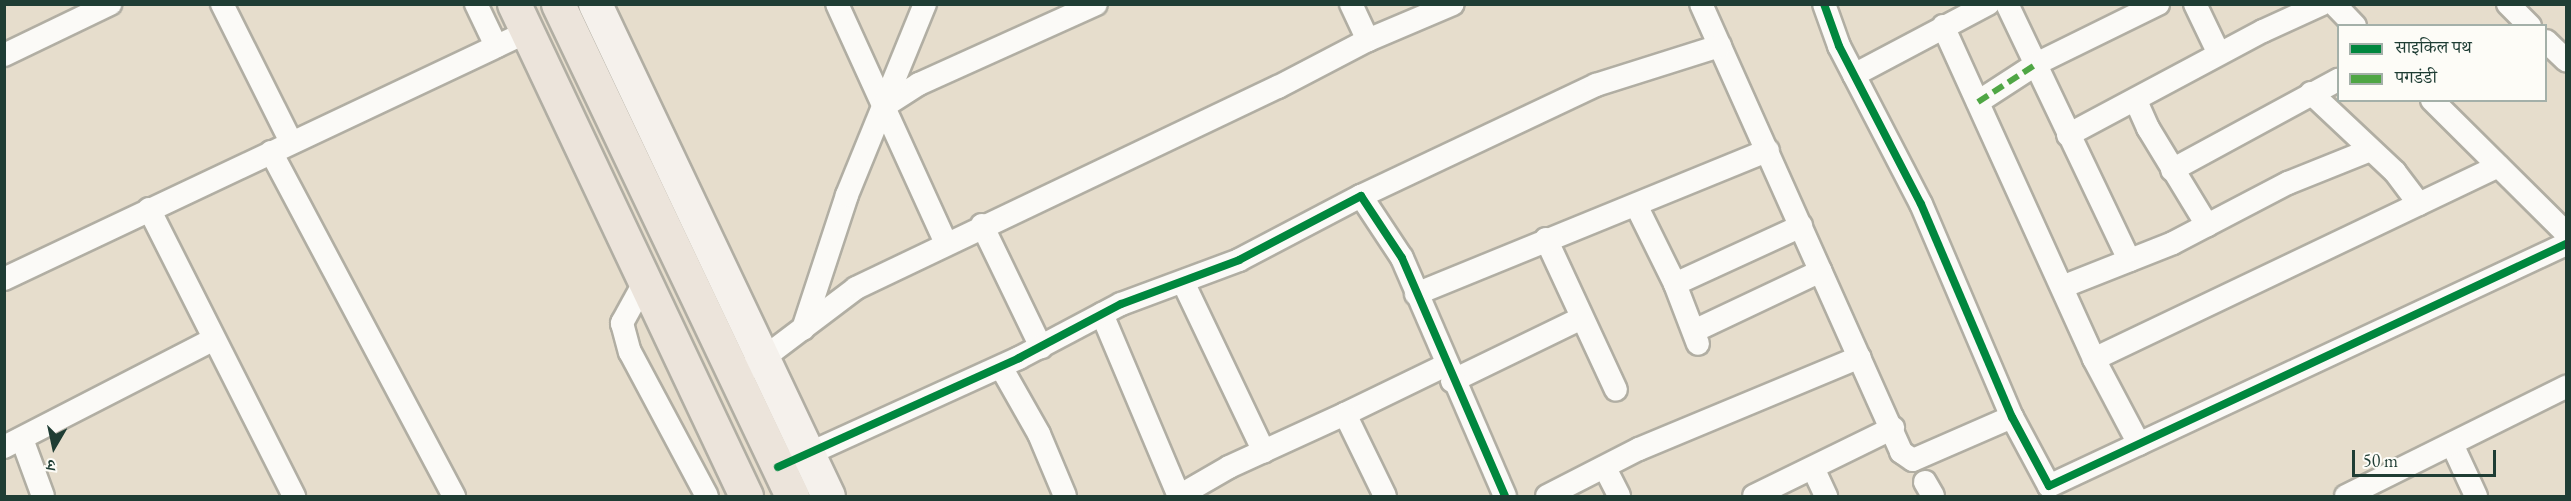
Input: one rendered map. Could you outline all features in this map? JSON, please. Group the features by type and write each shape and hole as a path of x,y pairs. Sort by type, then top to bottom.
{"highway":[{"path":"558,4 734,379 792,496"},
{"path":"520,18 747,496"}],"street":[{"path":"4,55 110,4"},
{"path":"222,4 281,147 454,496"},
{"path":"476,4 496,46"},
{"path":"595,4 761,360 828,496"},
{"path":"837,4 946,243"},
{"path":"803,329 847,195 925,4"},
{"path":"883,107 919,84 1096,4"},
{"path":"1351,4 1368,40"},
{"path":"734,379 856,288 982,225 1278,87 1368,40 1453,4"},
{"path":"1701,4 1893,428 1901,452 1912,460 2012,417"},
{"path":"1824,4 1854,75 1921,204 2012,417 2052,491 2139,444 2566,244"},
{"path":"1854,75 1988,4"},
{"path":"2007,4 2038,63 2068,135 2129,260"},
{"path":"1978,102 2038,63 2158,4"},
{"path":"2195,4 2219,54"},
{"path":"2068,135 2136,101 2219,54 2322,4"},
{"path":"2334,4 2353,24"},
{"path":"2508,4 2528,24"},
{"path":"4,279 496,46 520,18"},
{"path":"1943,26 2094,359 2139,444"},
{"path":"2547,41 2566,60"},
{"path":"778,467 1001,367 1101,314 1239,260 1361,196 1596,86 1720,46"},
{"path":"2172,170 2337,80"},
{"path":"2312,93 2395,172 2419,204"},
{"path":"2136,101 2172,170 2207,225"},
{"path":"2434,102 2566,233"},
{"path":"1416,294 1768,150"},
{"path":"2062,287 2207,225 2288,183 2370,150"},
{"path":"2094,359 2498,166"},
{"path":"1361,196 1402,258 1449,373 1504,496"},
{"path":"1636,205 1675,284 1696,338 1821,271"},
{"path":"149,209 294,496"},
{"path":"982,225 1041,347"},
{"path":"1675,284 1801,226"},
{"path":"1546,239 1616,390"},
{"path":"1183,282 1264,452"},
{"path":"644,283 622,323 630,352 707,496"},
{"path":"1101,314 1179,496 1264,452 1345,414 1582,318"},
{"path":"43,496 13,443 214,339"},
{"path":"1547,496 1639,449 1860,357"},
{"path":"1001,367 1039,434 1065,496"},
{"path":"2346,496 2566,387"},
{"path":"1345,414 1383,496"},
{"path":"1754,496 1893,428"},
{"path":"2452,444 2476,496"},
{"path":"1605,468 1619,496"},
{"path":"1814,468 1826,496"}],"marked path":[{"path":"1978,102 2038,63"}],"cycle path":[{"path":"1824,4 1839,46 1921,204 2012,417 2049,486 2566,244"},
{"path":"778,467 1019,358 1121,304 1239,260 1361,196 1402,258 1505,496"}]}
